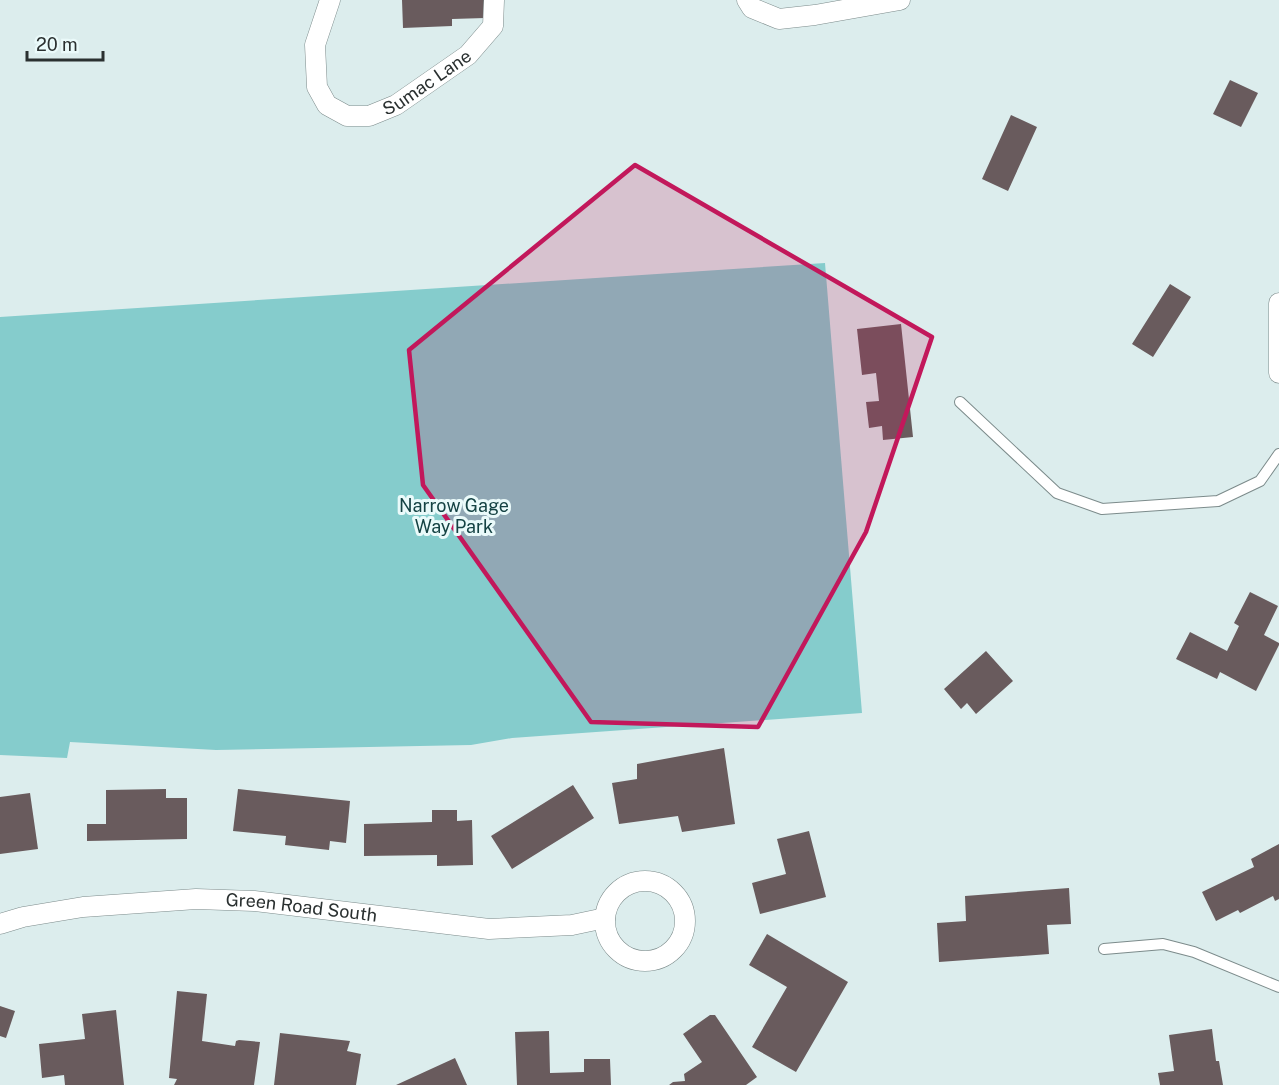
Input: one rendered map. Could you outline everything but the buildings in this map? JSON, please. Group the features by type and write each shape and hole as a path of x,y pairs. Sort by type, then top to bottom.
{"street":[{"name":"Sumac Lane","path":"330,0 315,45 317,87 327,105 347,116 369,116 396,105 468,55 493,26 494,0"},
{"path":"747,0 752,8 779,19 900,0"},
{"path":"1279,303 1279,372"},
{"path":"643,881 656,882 669,889 679,899 684,912 685,927 681,940 672,951 660,959 647,962 633,960 620,954 606,932 604,918 608,904 616,893 628,885 643,881"},
{"name":"Green Road South","path":"0,924 23,917 83,907 196,899 254,901 489,929 573,925 604,918"}],"lane":[{"path":"960,402 1057,493 1102,509 1218,501 1260,481 1279,454"},
{"path":"1104,949 1163,944 1194,952 1279,987"}],"highlighted area":[{"path":"635,165 932,337 866,532 758,727 591,722 423,485 409,350"}],"green space":[{"name":"Narrow Gage Way Park","path":"825,263 862,713 512,738 471,745 216,750 70,742 67,758 0,755 0,317"}]}
